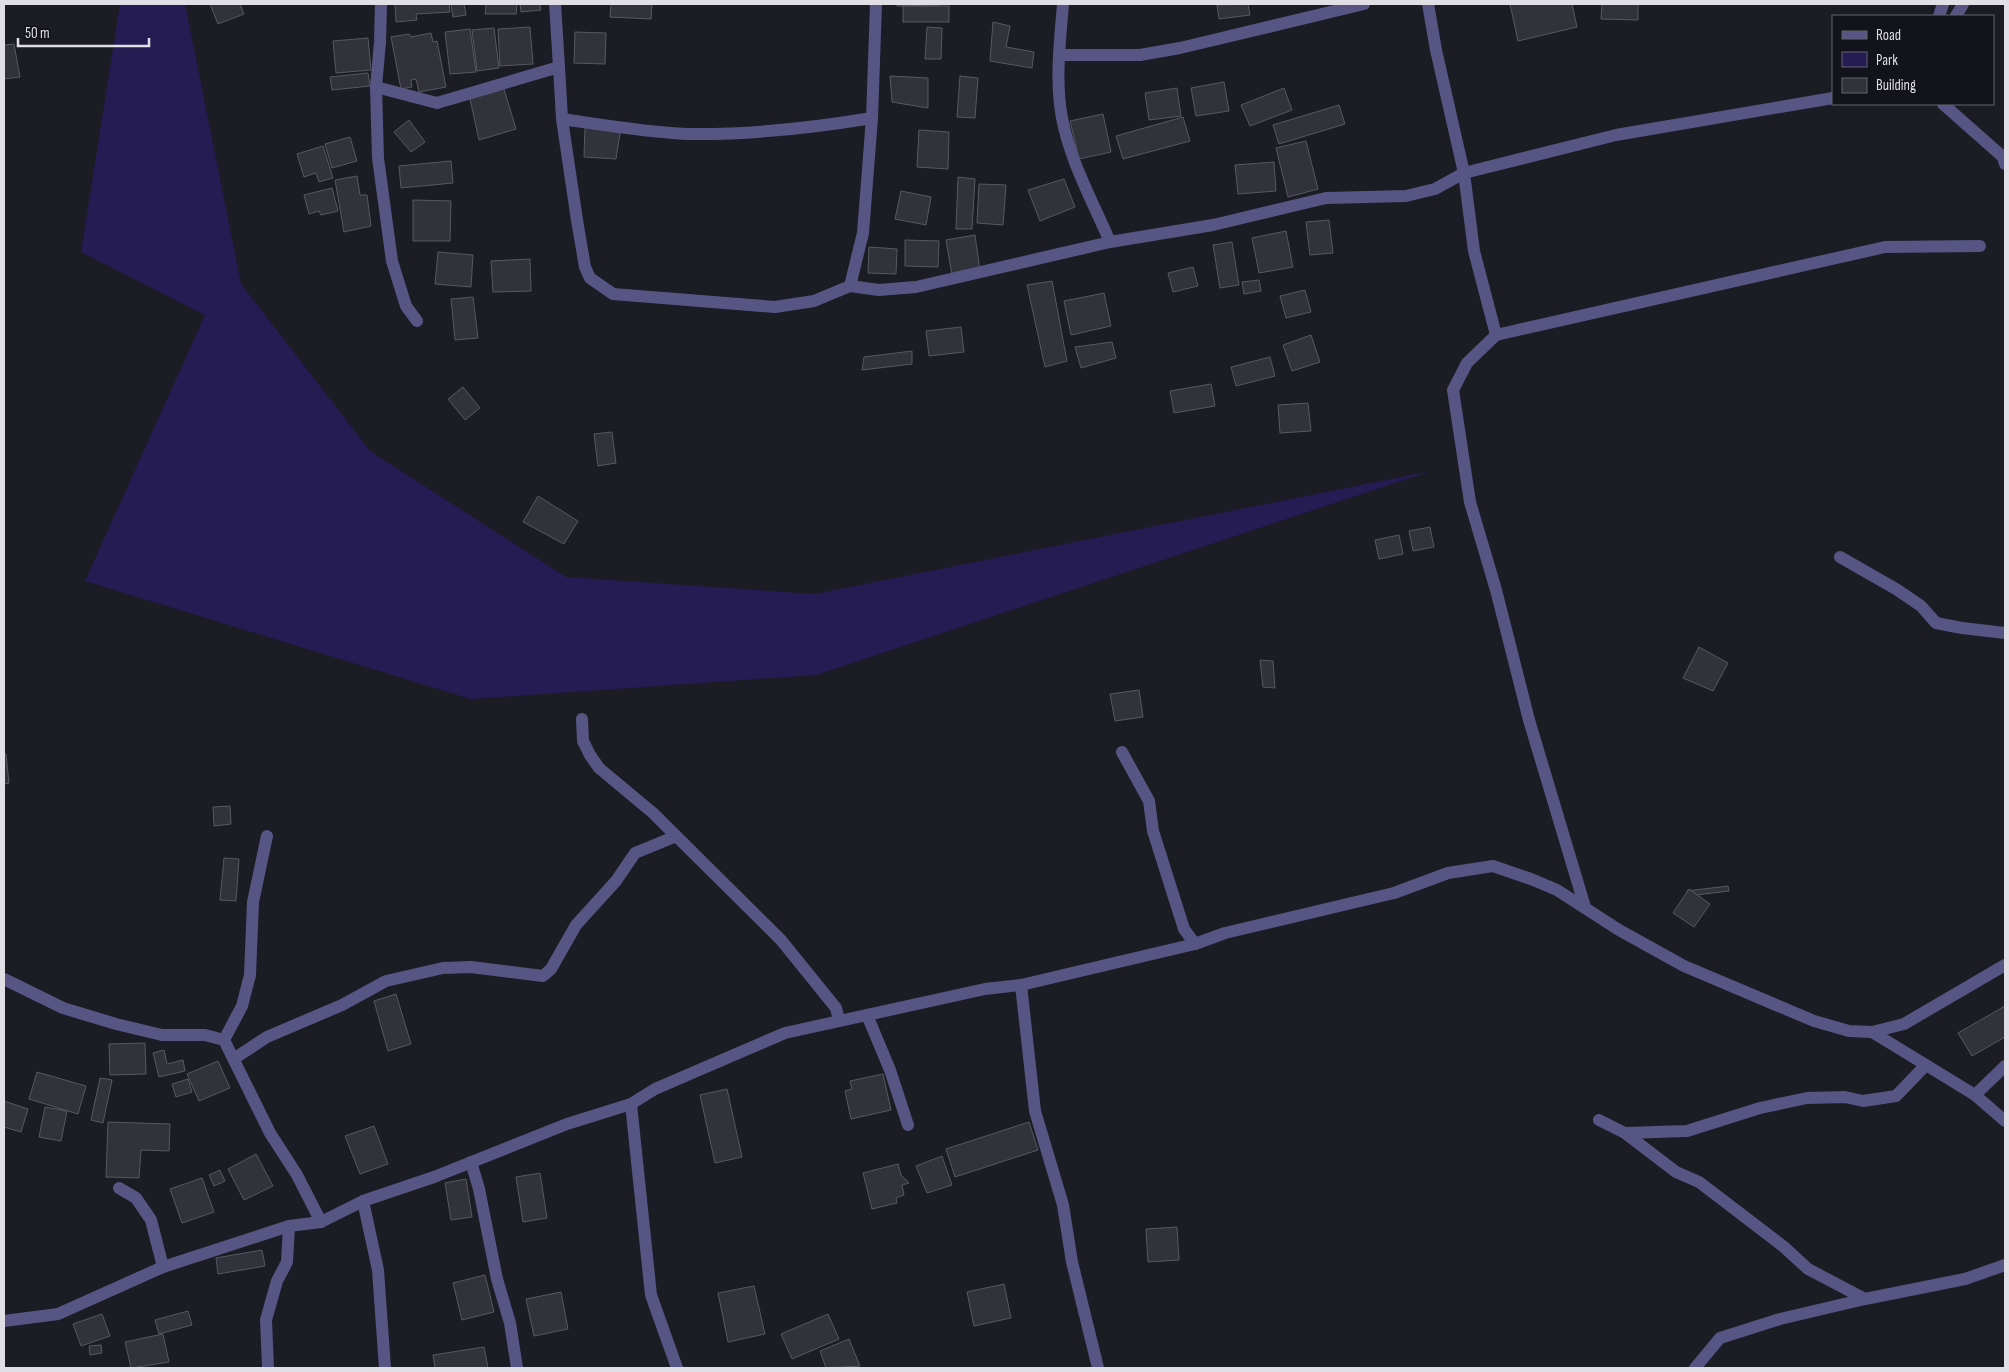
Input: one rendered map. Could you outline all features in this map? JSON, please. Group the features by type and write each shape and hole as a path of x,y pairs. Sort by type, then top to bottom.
{"street":[{"path":"381,4 376,87 378,158 392,260 406,306 417,321"},
{"path":"555,4 562,119 585,267 590,278 600,287 613,294 775,307 814,302 850,286 879,290 916,287 1110,242 1213,225 1326,198 1406,196 1435,189 1464,173 1616,135 1832,98"},
{"path":"850,286 863,234 872,118 876,4"},
{"path":"1063,4 1059,55 1061,115 1066,135 1110,242"},
{"path":"1059,55 1148,53 1364,4"},
{"path":"1428,4 1436,50 1464,173 1474,251 1496,335"},
{"path":"1957,15 1963,4"},
{"path":"376,87 437,103 559,67"},
{"path":"1944,105 2003,157 2005,164"},
{"path":"562,119 687,134 819,127 872,118"},
{"path":"1585,907 1529,720 1496,590 1470,502 1453,390 1467,363 1496,335 1885,247 1980,246"},
{"path":"1840,557 1896,589 1921,606 1936,623 2005,633"},
{"path":"582,719 583,741 599,768 652,813 674,837 781,940 836,1008 839,1020"},
{"path":"1122,752 1149,801 1153,831 1184,929 1194,944"},
{"path":"224,1040 242,1006 250,975 252,902 266,836"},
{"path":"235,1058 266,1037 342,1005 386,981 444,968 471,968 543,976 551,969 576,925 616,881 635,853 674,837"},
{"path":"4,1321 58,1314 163,1267 289,1226 321,1222 363,1201 471,1162 567,1124 631,1104 655,1089 784,1033 985,989 1021,985 1105,963 1194,944 1226,934 1394,893 1448,873 1493,866 1557,890 1684,966 1814,1021 1849,1031 1872,1032 1904,1024 2005,965"},
{"path":"4,978 63,1008 116,1024 162,1035 205,1035 224,1040 235,1058 270,1133 297,1175 321,1222"},
{"path":"1021,985 1035,1111 1063,1205 1072,1262 1098,1368"},
{"path":"867,1015 890,1070 908,1125"},
{"path":"1872,1032 1975,1095 2005,1121"},
{"path":"1625,1133 1687,1131 1760,1108 1807,1098 1845,1097 1862,1101 1896,1096 1926,1065"},
{"path":"1975,1095 2005,1066"},
{"path":"631,1104 651,1295 677,1368"},
{"path":"1599,1120 1625,1133 1676,1172 1699,1182 1808,1268 1865,1299"},
{"path":"471,1162 479,1189 497,1279 510,1323 517,1368"},
{"path":"119,1188 136,1198 151,1220 163,1267"},
{"path":"363,1201 378,1270 385,1368"},
{"path":"268,1368 266,1320 277,1281 288,1262 289,1226"},
{"path":"1695,1368 1720,1338 1780,1319 1865,1299 1965,1279 2005,1264"}],"green space":[{"path":"120,4 185,4 241,284 370,451 566,577 815,594 1431,471 816,675 471,699 85,581 205,315 81,252"}],"building":[{"path":"210,4 240,4 244,14 218,24"},
{"path":"395,4 449,4 450,12 416,14 417,20 396,22"},
{"path":"451,4 464,4 466,15 453,17"},
{"path":"486,4 517,4 516,14 485,14"},
{"path":"520,4 540,4 541,10 521,12"},
{"path":"611,4 652,4 651,19 610,17"},
{"path":"897,4 939,4 939,5 897,6"},
{"path":"1248,4 1250,15 1219,19 1217,5"},
{"path":"1510,4 1572,4 1577,27 1518,41"},
{"path":"1602,4 1638,4 1638,20 1601,19"},
{"path":"903,6 949,6 949,22 903,22"},
{"path":"993,22 1010,26 1006,47 1034,52 1032,68 990,61"},
{"path":"530,27 533,64 500,66 498,29"},
{"path":"927,27 942,28 941,59 925,59"},
{"path":"494,28 499,68 477,71 472,30"},
{"path":"470,29 476,72 450,74 445,32"},
{"path":"575,32 606,33 605,64 574,63"},
{"path":"431,33 433,42 437,41 446,87 419,92 416,79 411,80 412,87 401,89 391,37 409,34 411,37"},
{"path":"368,38 371,70 336,73 333,41"},
{"path":"14,44 20,77 4,79 4,45"},
{"path":"368,73 370,86 332,90 330,77"},
{"path":"890,76 928,78 928,108 892,102"},
{"path":"960,76 978,78 975,118 957,117"},
{"path":"1224,82 1229,111 1196,116 1191,88"},
{"path":"1177,88 1181,116 1149,120 1145,93"},
{"path":"1284,88 1292,110 1250,126 1241,105"},
{"path":"504,89 516,129 479,140 470,99"},
{"path":"1339,105 1345,124 1279,144 1273,125"},
{"path":"1103,114 1111,152 1079,159 1070,121"},
{"path":"1183,117 1190,141 1123,159 1116,136"},
{"path":"409,120 425,142 411,152 394,132"},
{"path":"585,126 621,127 616,159 584,157"},
{"path":"919,130 949,132 948,169 917,167"},
{"path":"350,137 357,161 332,168 325,144"},
{"path":"1306,141 1318,189 1288,197 1276,148"},
{"path":"323,146 333,178 319,182 316,173 304,177 297,154"},
{"path":"451,161 453,183 401,188 399,166"},
{"path":"1274,162 1276,191 1238,194 1235,165"},
{"path":"357,176 360,195 367,195 371,226 344,232 335,180"},
{"path":"958,177 975,179 972,229 956,229"},
{"path":"1064,179 1075,207 1040,221 1028,190"},
{"path":"979,184 1006,185 1003,225 977,223"},
{"path":"332,188 338,211 321,215 319,211 309,214 304,195"},
{"path":"901,191 931,197 926,225 895,219"},
{"path":"413,200 451,201 450,241 413,241"},
{"path":"1329,220 1333,253 1310,255 1306,222"},
{"path":"1286,231 1293,267 1259,273 1252,238"},
{"path":"975,235 980,271 952,275 946,240"},
{"path":"905,240 939,241 938,267 905,266"},
{"path":"1232,242 1239,285 1220,288 1213,245"},
{"path":"869,247 897,249 896,274 868,273"},
{"path":"438,252 473,255 471,287 435,284"},
{"path":"530,259 531,291 493,292 491,261"},
{"path":"1193,267 1198,286 1173,292 1168,273"},
{"path":"1259,280 1261,291 1244,294 1242,282"},
{"path":"1052,281 1067,361 1045,367 1027,285"},
{"path":"1305,290 1311,312 1286,318 1280,296"},
{"path":"1104,293 1111,326 1071,335 1064,301"},
{"path":"473,297 478,338 455,340 451,299"},
{"path":"961,327 964,352 929,356 926,331"},
{"path":"1311,335 1320,362 1292,371 1283,345"},
{"path":"1112,342 1116,358 1081,368 1075,347"},
{"path":"912,351 912,364 862,370 864,357"},
{"path":"1270,357 1275,376 1236,386 1231,367"},
{"path":"1211,384 1215,406 1174,413 1170,391"},
{"path":"463,387 480,408 465,420 448,399"},
{"path":"1308,403 1311,431 1280,433 1278,405"},
{"path":"612,432 616,463 598,466 594,434"},
{"path":"538,496 578,521 564,544 523,522"},
{"path":"1430,527 1434,547 1413,551 1409,531"},
{"path":"1399,535 1403,554 1379,559 1375,540"},
{"path":"1699,647 1728,663 1713,691 1683,678"},
{"path":"1260,660 1273,661 1275,688 1263,687"},
{"path":"1139,690 1143,717 1115,721 1110,694"},
{"path":"4,754 6,754 9,783 4,784"},
{"path":"230,806 231,824 214,826 213,807"},
{"path":"224,858 239,859 236,901 220,900"},
{"path":"1728,886 1729,891 1688,896 1687,891"},
{"path":"1689,889 1710,904 1694,927 1673,913"},
{"path":"396,994 411,1044 388,1051 374,1001"},
{"path":"2005,1006 2005,1037 1972,1056 1958,1033"},
{"path":"145,1043 146,1074 110,1075 109,1044"},
{"path":"164,1050 167,1064 183,1060 185,1071 159,1077 153,1053"},
{"path":"218,1061 230,1088 199,1101 187,1074"},
{"path":"37,1072 86,1086 78,1114 29,1099"},
{"path":"883,1074 891,1110 851,1119 845,1091 852,1089 850,1081"},
{"path":"100,1078 112,1080 103,1123 91,1120"},
{"path":"188,1079 192,1092 176,1097 172,1084"},
{"path":"727,1089 742,1157 715,1163 700,1095"},
{"path":"4,1101 28,1109 21,1132 4,1127"},
{"path":"45,1107 67,1111 61,1141 39,1137"},
{"path":"108,1122 170,1124 169,1151 141,1150 139,1178 106,1177"},
{"path":"1029,1122 1038,1150 955,1177 946,1149"},
{"path":"374,1126 388,1164 360,1174 345,1136"},
{"path":"256,1154 273,1186 244,1200 228,1169"},
{"path":"942,1156 952,1185 927,1193 916,1166"},
{"path":"898,1164 901,1175 909,1183 902,1185 904,1195 896,1198 897,1203 872,1209 863,1173"},
{"path":"220,1170 225,1181 214,1186 209,1175"},
{"path":"540,1173 547,1218 523,1222 516,1177"},
{"path":"202,1178 214,1212 182,1223 170,1189"},
{"path":"466,1179 472,1217 451,1220 445,1183"},
{"path":"1177,1227 1179,1260 1148,1262 1146,1229"},
{"path":"262,1250 265,1266 218,1274 216,1258"},
{"path":"485,1275 494,1312 462,1320 453,1283"},
{"path":"1004,1284 1011,1318 974,1326 967,1292"},
{"path":"754,1286 765,1334 728,1342 718,1293"},
{"path":"561,1292 568,1329 534,1336 526,1299"},
{"path":"188,1311 192,1325 159,1334 155,1320"},
{"path":"102,1314 110,1336 81,1346 73,1324"},
{"path":"828,1314 839,1339 792,1359 781,1334"},
{"path":"163,1334 169,1362 131,1368 125,1342"},
{"path":"849,1339 860,1366 826,1368 820,1351"},
{"path":"101,1345 102,1353 90,1355 89,1346"},
{"path":"484,1347 488,1368 435,1368 433,1355"}]}
